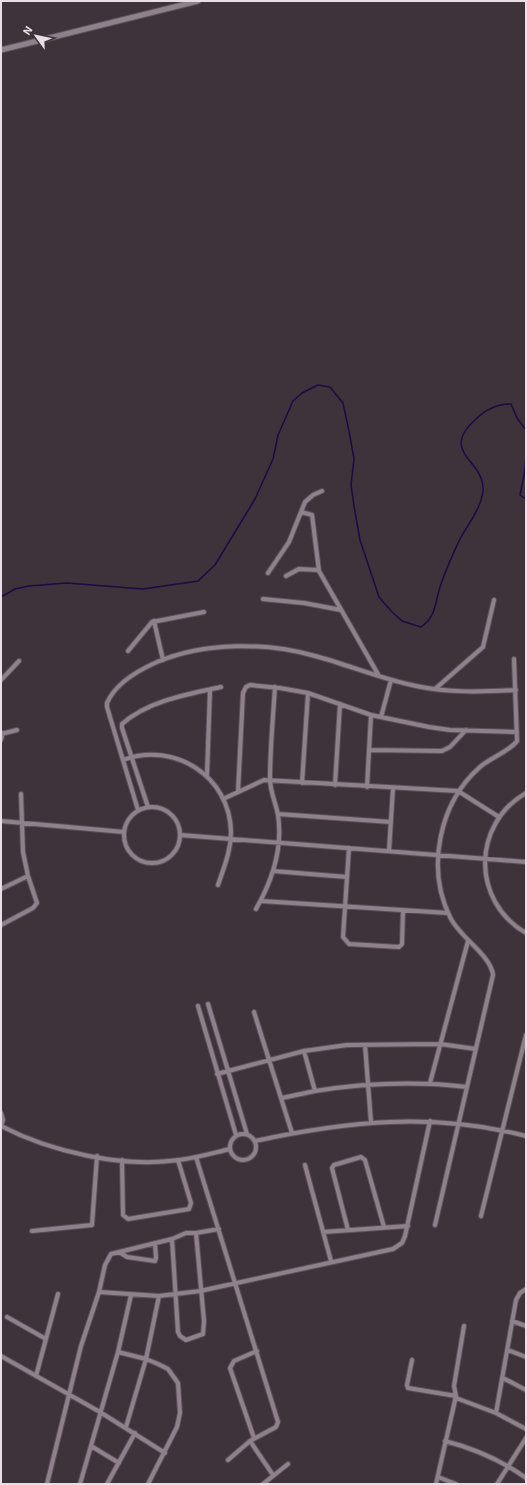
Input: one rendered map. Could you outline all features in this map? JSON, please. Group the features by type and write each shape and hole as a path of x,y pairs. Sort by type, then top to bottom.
{"street":[{"path":"1,50 198,1"},
{"path":"268,573 287,545 304,505 310,497 322,491"},
{"path":"301,512 310,513 312,516 318,570 380,676"},
{"path":"286,576 299,569 318,570"},
{"path":"263,599 304,603 341,610"},
{"path":"435,689 483,646 494,600"},
{"path":"128,651 148,625 154,621 204,612"},
{"path":"154,621 163,660"},
{"path":"138,810 107,707 108,701 133,674 163,660 189,652 215,648 265,648 313,655 390,680 435,689 472,692 516,690"},
{"path":"435,1225 493,974 489,962 455,926 448,913 441,890 438,855 446,819 458,791 481,766 514,746 517,739 514,659"},
{"path":"1,680 19,661"},
{"path":"381,717 390,680"},
{"path":"238,792 244,690 250,685 275,687 308,693 371,715 429,727 517,732"},
{"path":"148,807 122,728 123,723 167,701 221,687"},
{"path":"256,909 261,901 273,871 279,842 278,814 270,780 275,687"},
{"path":"207,775 210,690"},
{"path":"302,783 308,693"},
{"path":"335,785 340,704"},
{"path":"367,787 371,715"},
{"path":"1,740 2,733 17,730"},
{"path":"369,750 442,751 450,747 466,730"},
{"path":"123,760 145,754 168,756 190,764 207,775 223,799 229,818 231,838 227,858 218,885"},
{"path":"223,799 260,781 270,780 367,787 458,791 499,816"},
{"path":"389,851 393,788"},
{"path":"526,792 510,804 499,816 490,836 486,858 487,882 496,903 510,921 526,933"},
{"path":"1,924 36,905 36,898 28,876 23,852 21,823 22,794"},
{"path":"148,807 157,807 170,813 176,821 180,835 177,849 171,856 158,863 148,864 139,861 128,852 124,843 124,832 128,820 138,810 148,807"},
{"path":"278,814 391,822"},
{"path":"1,821 124,832"},
{"path":"180,835 526,862"},
{"path":"349,848 343,937 347,942 398,948 402,944 403,911"},
{"path":"273,871 348,877"},
{"path":"1,890 28,876"},
{"path":"261,901 448,913"},
{"path":"430,1083 468,941"},
{"path":"208,1004 247,1134 255,1141 256,1150 254,1154 247,1160 238,1160 231,1154 231,1141 236,1135 247,1134"},
{"path":"198,1006 236,1135"},
{"path":"254,1012 292,1133"},
{"path":"481,1216 526,1035"},
{"path":"217,1074 304,1051 365,1045 440,1044 476,1049"},
{"path":"365,1045 371,1122"},
{"path":"304,1051 316,1091"},
{"path":"282,1098 316,1091 368,1085 430,1083 467,1087"},
{"path":"1,1113 3,1120 1,1126 39,1143 97,1156 122,1160 178,1160 230,1150"},
{"path":"255,1141 292,1133 371,1122 430,1121 502,1130 526,1136"},
{"path":"98,1292 159,1296 200,1291 236,1282 293,1271 331,1261 394,1249 404,1239 408,1226 430,1121"},
{"path":"32,1231 93,1224 97,1156"},
{"path":"196,1157 236,1282 278,1422 276,1427 254,1438 228,1460"},
{"path":"348,1230 332,1168 334,1165 361,1157 365,1160 384,1228"},
{"path":"122,1160 123,1215 128,1219 189,1209 191,1203 178,1160"},
{"path":"305,1165 331,1261"},
{"path":"323,1232 408,1226"},
{"path":"47,1484 68,1394 89,1316 108,1258 111,1254 172,1239 186,1233 196,1233 219,1229"},
{"path":"172,1239 178,1332 180,1336 186,1340 201,1336 204,1332 196,1233"},
{"path":"119,1252 127,1258 155,1261 155,1242"},
{"path":"496,1413 517,1296 526,1289"},
{"path":"36,1376 58,1294"},
{"path":"80,1484 118,1352 131,1295"},
{"path":"126,1427 146,1359 159,1296"},
{"path":"7,1317 46,1339"},
{"path":"512,1321 526,1326"},
{"path":"436,1484 456,1397 454,1386 464,1326"},
{"path":"508,1350 526,1357"},
{"path":"254,1438 230,1370 234,1361 257,1351"},
{"path":"118,1352 146,1359 168,1369 178,1383 180,1413 177,1427 148,1484"},
{"path":"1,1356 126,1427 165,1453"},
{"path":"412,1360 407,1384 408,1388 456,1397 496,1413 526,1429"},
{"path":"503,1378 526,1390"},
{"path":"107,1484 135,1433"},
{"path":"497,1484 526,1438"},
{"path":"250,1441 273,1475"},
{"path":"445,1441 474,1449 509,1466 526,1478"},
{"path":"91,1446 119,1463"},
{"path":"263,1484 288,1464"},
{"path":"438,1477 456,1484"}],"waterway":[{"path":"1,597 15,589 29,586 67,583 143,589 198,581 215,565 255,499 273,459 278,435 293,401 302,393 318,385 330,387 343,403 354,459 351,485 360,540 379,597 402,621 421,627 430,619 449,563 460,539 480,503 482,496 482,480 462,448 461,440 465,431 484,412 496,406 511,404 517,418 526,430"},
{"path":"526,454 525,470 520,495 526,499"}]}
